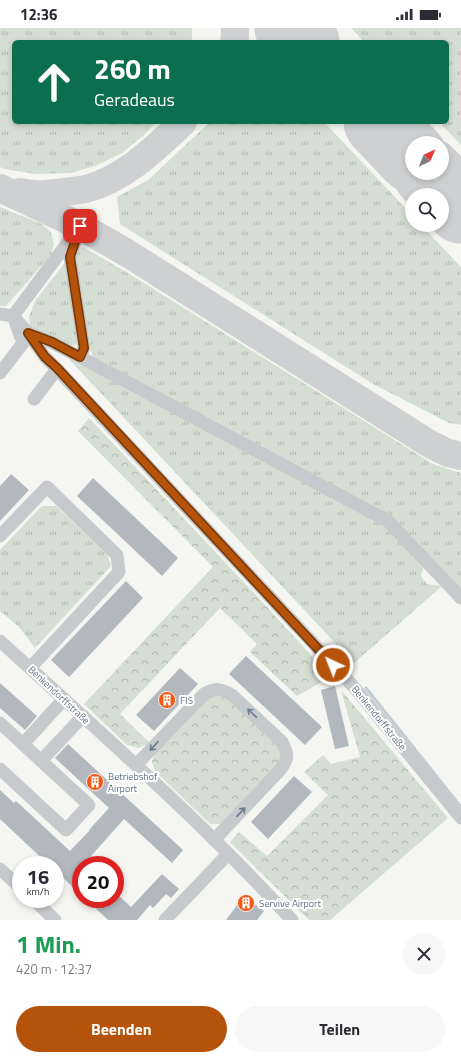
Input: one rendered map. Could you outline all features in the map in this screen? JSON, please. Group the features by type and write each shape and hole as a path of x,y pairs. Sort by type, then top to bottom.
{"street":[{"path":"13,316 80,226 70,257 84,348 80,357"},
{"path":"0,314 13,316"},
{"path":"0,373 23,343 13,316"},
{"name":"Benkendorffstraße","path":"13,316 28,333 45,357 57,368 354,688 461,818"},
{"path":"28,333 52,342 388,521 461,598"},
{"path":"34,399 57,368"},
{"path":"0,536 47,487 116,555 118,572 30,668"},
{"name":"Benkendorffstraße","path":"0,641 136,765 214,840 292,920"},
{"path":"136,765 204,694 212,690 223,690 232,694 282,742 287,752 286,761 281,769 214,840"},
{"path":"23,744 64,699"},
{"path":"41,761 83,716"},
{"path":"0,723 89,805 66,830 0,769"},
{"path":"165,920 228,854"},
{"path":"0,869 12,880"},
{"path":"42,908 55,920"}],"green space":[{"path":"0,28 192,28 192,40 12,40 12,124 154,124 144,135 122,153 95,166 71,173 35,174 0,167"},
{"path":"351,28 461,28 461,145 441,124 449,124 449,40 362,40"},
{"path":"208,124 326,124 405,208 405,232 428,232 461,267 461,425 449,423 373,384 120,224 117,197 148,180"},
{"path":"0,207 42,224 51,233 54,244 51,255 6,306 0,306"},
{"path":"83,247 128,273 433,464 461,473 461,592 390,516 97,362 92,355 74,259 76,251"},
{"path":"67,260 79,340 75,345 67,347 30,327 29,316 35,301"},
{"path":"67,357 386,525 424,565 421,576 427,584 442,586 354,663"},
{"path":"89,418 331,677 297,696 250,652 257,644 220,608 120,714 150,743 139,748 127,745 84,704 213,567 78,431"},
{"path":"42,506 56,506 107,554 111,566 35,648 19,627 0,611 0,550"},
{"path":"341,690 448,818 330,920 309,920 230,842 239,832 267,856 328,795 304,772 323,755 331,764 360,757"},
{"path":"217,695 230,698 278,745 282,757 278,768 231,818 220,824 210,824 155,771 152,761 157,749 206,697"}],"building":[{"path":"11,474 29,490 0,521 0,486"},
{"path":"93,478 178,558 162,576 77,496"},
{"path":"126,581 143,598 69,677 51,660"},
{"path":"246,656 322,727 305,745 229,674"},
{"name":"FIS","path":"180,668 198,684 154,731 136,715"},
{"path":"0,683 37,716 25,730 0,708"},
{"path":"335,686 349,746 335,749 321,690"},
{"path":"68,744 183,850 172,863 124,819 91,856 72,856 72,886 64,879 64,856 39,856 0,819 0,790 14,803 16,801 70,851 90,830 109,808 55,758"},
{"path":"294,776 312,792 268,839 251,822"},
{"path":"162,874 179,889 171,898 166,894 153,908 150,905 137,920 108,920 95,908 124,908 124,900 131,907"},
{"name":"Servive Airport","path":"244,896 264,911 257,920 226,920"}],"waterway":[{"path":"366,688 461,807"}],"taxiway":[{"path":"234,40 235,28"},
{"path":"20,192 36,194 54,193 86,189 100,184 114,178 139,162 181,124"},
{"path":"0,188 80,226 127,253 428,443 448,453 461,456"}],"runway":[{"path":"290,28 302,40"},
{"path":"381,124 405,150"},
{"path":"435,180 461,208"}],"place":[{"name":"FIS","path":"167,700"},
{"name":"Betriebshof Airport","path":"95,782"},
{"name":"Servive Airport","path":"246,903"}],"route":[{"path":"80,226 70,257 84,348 80,357 52,342 28,333 45,357 57,368 333,665"}]}
